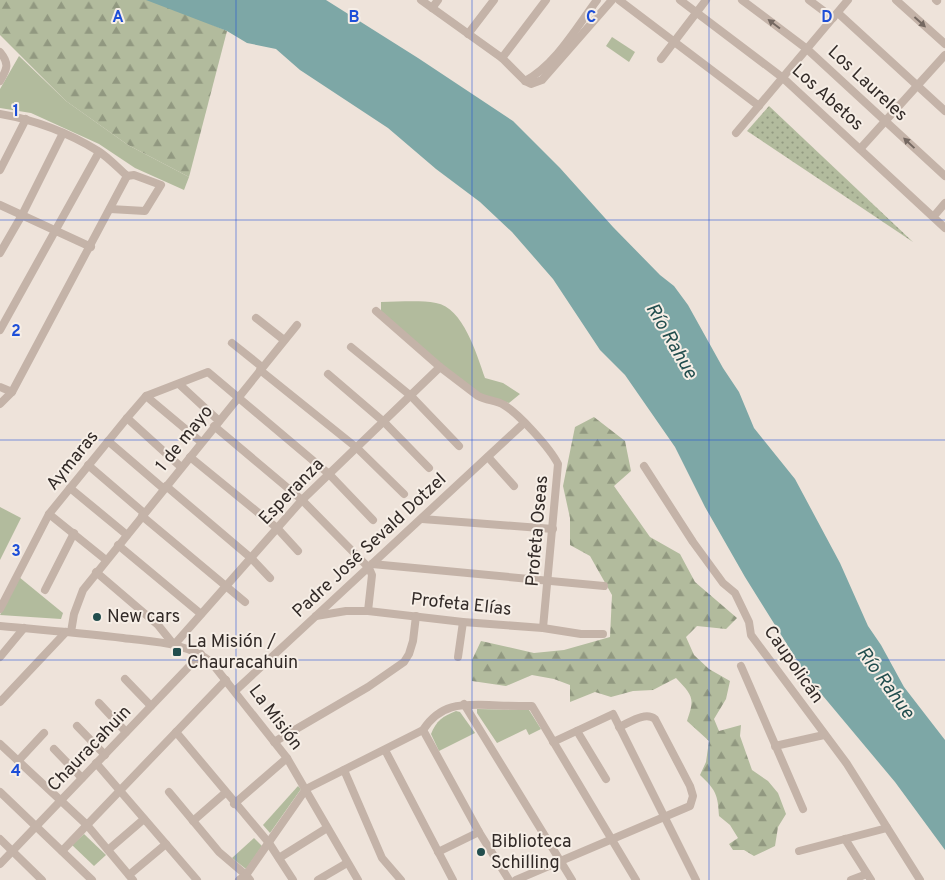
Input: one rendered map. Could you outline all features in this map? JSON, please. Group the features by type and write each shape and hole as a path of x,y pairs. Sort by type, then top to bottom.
{"street":[{"path":"421,0 502,58 525,81 531,84 542,80 612,0"},
{"path":"432,8 438,0"},
{"path":"468,34 494,0"},
{"path":"502,58 546,0"},
{"path":"525,81 537,74 549,63 594,1 612,0"},
{"path":"619,0 759,106"},
{"name":"Los Abetos","path":"680,0 782,78 945,228"},
{"path":"661,59 706,0"},
{"name":"Los Laureles","path":"742,0 807,49 945,176"},
{"path":"809,0 835,15 945,111"},
{"path":"736,133 848,0"},
{"path":"899,1 945,44"},
{"path":"0,52 6,61 6,69 0,81"},
{"path":"860,149 945,55"},
{"path":"0,114 26,119 63,133 99,152 127,176 134,175 161,185 146,211 110,209"},
{"path":"0,170 26,119"},
{"path":"0,253 22,215 63,133"},
{"path":"0,330 99,152"},
{"path":"0,404 12,392 127,176"},
{"path":"934,216 945,204"},
{"path":"0,205 90,246"},
{"name":"Profeta Oseas","path":"376,311 440,368 484,400 498,402 505,406 549,450 558,464 543,628"},
{"path":"256,318 284,340"},
{"name":"1 de mayo","path":"69,632 83,590 96,572 297,325"},
{"path":"232,343 357,448 404,494"},
{"path":"351,347 411,396 459,446"},
{"name":"Esperanza","path":"174,645 302,500 440,368"},
{"name":"Aymaras","path":"0,609 49,514 146,396 208,372 237,398"},
{"path":"328,374 384,422 429,468"},
{"path":"179,384 217,423 371,566 604,586"},
{"path":"0,387 12,392"},
{"path":"146,396 202,442"},
{"path":"237,398 329,474 373,520"},
{"path":"126,418 182,467"},
{"name":"Padre José Sevald Dotzel","path":"235,691 524,423"},
{"path":"108,441 251,558 270,578"},
{"path":"190,457 277,528 298,550"},
{"path":"488,458 514,486"},
{"path":"88,465 143,515 245,602"},
{"name":"Caupolicán","path":"644,466 693,542 723,583 735,593 749,622 751,635 847,764 920,880"},
{"path":"70,488 127,535"},
{"path":"49,514 106,560"},
{"path":"422,519 553,529"},
{"path":"45,590 74,533"},
{"path":"118,545 201,614"},
{"path":"368,611 372,575 371,566"},
{"path":"96,572 158,625 174,645"},
{"name":"Profeta Elías","path":"316,616 346,611 368,611 463,622 543,628 581,634 603,634"},
{"path":"274,742 368,687 404,662 413,641 416,616"},
{"path":"458,656 463,622"},
{"path":"154,642 160,636 161,631 158,625"},
{"name":"La Misión","path":"0,626 154,642 174,645 201,654 211,662 226,680 287,758 358,880"},
{"path":"13,627 14,642"},
{"path":"0,656 14,642 24,628"},
{"path":"0,702 69,632"},
{"name":"Chauracahuin","path":"0,864 201,654"},
{"path":"741,666 803,808"},
{"path":"125,679 151,706"},
{"path":"62,851 226,680"},
{"path":"99,703 126,732"},
{"path":"464,704 572,880"},
{"path":"239,880 248,878 268,843 306,789 423,730 430,720 440,712 464,704 532,706 636,880"},
{"path":"553,742 613,714 696,880"},
{"path":"516,880 690,806 693,796 690,786 655,718 645,716 619,727"},
{"path":"77,726 105,755"},
{"path":"423,730 479,832 509,880"},
{"path":"577,731 606,779"},
{"path":"176,732 268,843 294,880"},
{"path":"18,761 44,733"},
{"path":"775,746 824,735"},
{"path":"0,744 87,825 131,878 166,844"},
{"path":"54,749 82,778"},
{"path":"385,750 453,880"},
{"path":"234,804 287,758"},
{"path":"96,763 194,879"},
{"path":"344,770 382,858 401,880"},
{"path":"0,792 92,880"},
{"path":"169,792 219,852 248,878"},
{"path":"193,821 225,793"},
{"path":"108,850 144,819"},
{"path":"279,858 327,828"},
{"path":"798,851 887,828"},
{"path":"438,852 479,832"},
{"path":"0,839 42,880"},
{"path":"845,839 869,877 851,880"},
{"path":"318,880 347,863"}],"green space":[{"path":"0,0 154,0 227,31 189,177 128,145 66,101 0,35"},
{"path":"612,37 635,52 629,62 606,46"},
{"path":"19,56 66,101 128,145 189,177 184,190 135,168 99,144 31,113 0,108 0,89"},
{"path":"769,106 913,242 747,131"},
{"path":"381,302 423,302 446,306 454,313 468,333 485,378 503,383 520,394 509,403 483,396 436,360 381,311"},
{"path":"594,417 625,441 631,471 614,486 650,537 680,554 695,582 737,618 726,629 697,626 686,637 694,655 709,669 730,681 726,699 714,719 719,731 741,725 740,736 752,770 768,781 778,793 786,814 778,827 775,846 754,856 744,850 733,850 729,844 738,838 730,825 719,816 715,793 700,775 706,762 709,741 687,721 692,702 691,698 676,678 653,690 633,691 611,697 595,692 570,702 570,685 554,679 532,675 506,686 472,681 472,660 481,641 534,653 564,650 610,637 612,595 590,556 570,545 570,518 563,486 575,427"},
{"path":"0,507 21,518 0,560"},
{"path":"19,577 63,613 61,619 0,615"},
{"path":"477,709 529,710 541,729 529,735 526,729 497,743 477,713"},
{"path":"456,711 460,712 475,733 439,751 431,734 440,720"},
{"path":"298,786 301,789 270,833 263,825"},
{"path":"84,834 106,855 94,866 72,845"},
{"path":"254,838 262,846 246,869 232,858"}],"water":[{"name":"Río Rahue","path":"146,0 326,0 513,121 560,168 613,227 660,275 674,286 688,305 723,368 739,392 754,428 795,479 840,563 868,626 881,645 904,687 945,740 945,850 895,782 808,678 745,577 705,507 675,447 625,375 600,350 553,279 512,232 480,202 436,169 388,128 300,70 276,49 247,43 227,31"}],"place":[{"name":"New cars","path":"97,617"},
{"name":"La Misión / Chauracahuin","path":"177,652"},
{"name":"Biblioteca Schilling","path":"481,852"}]}
